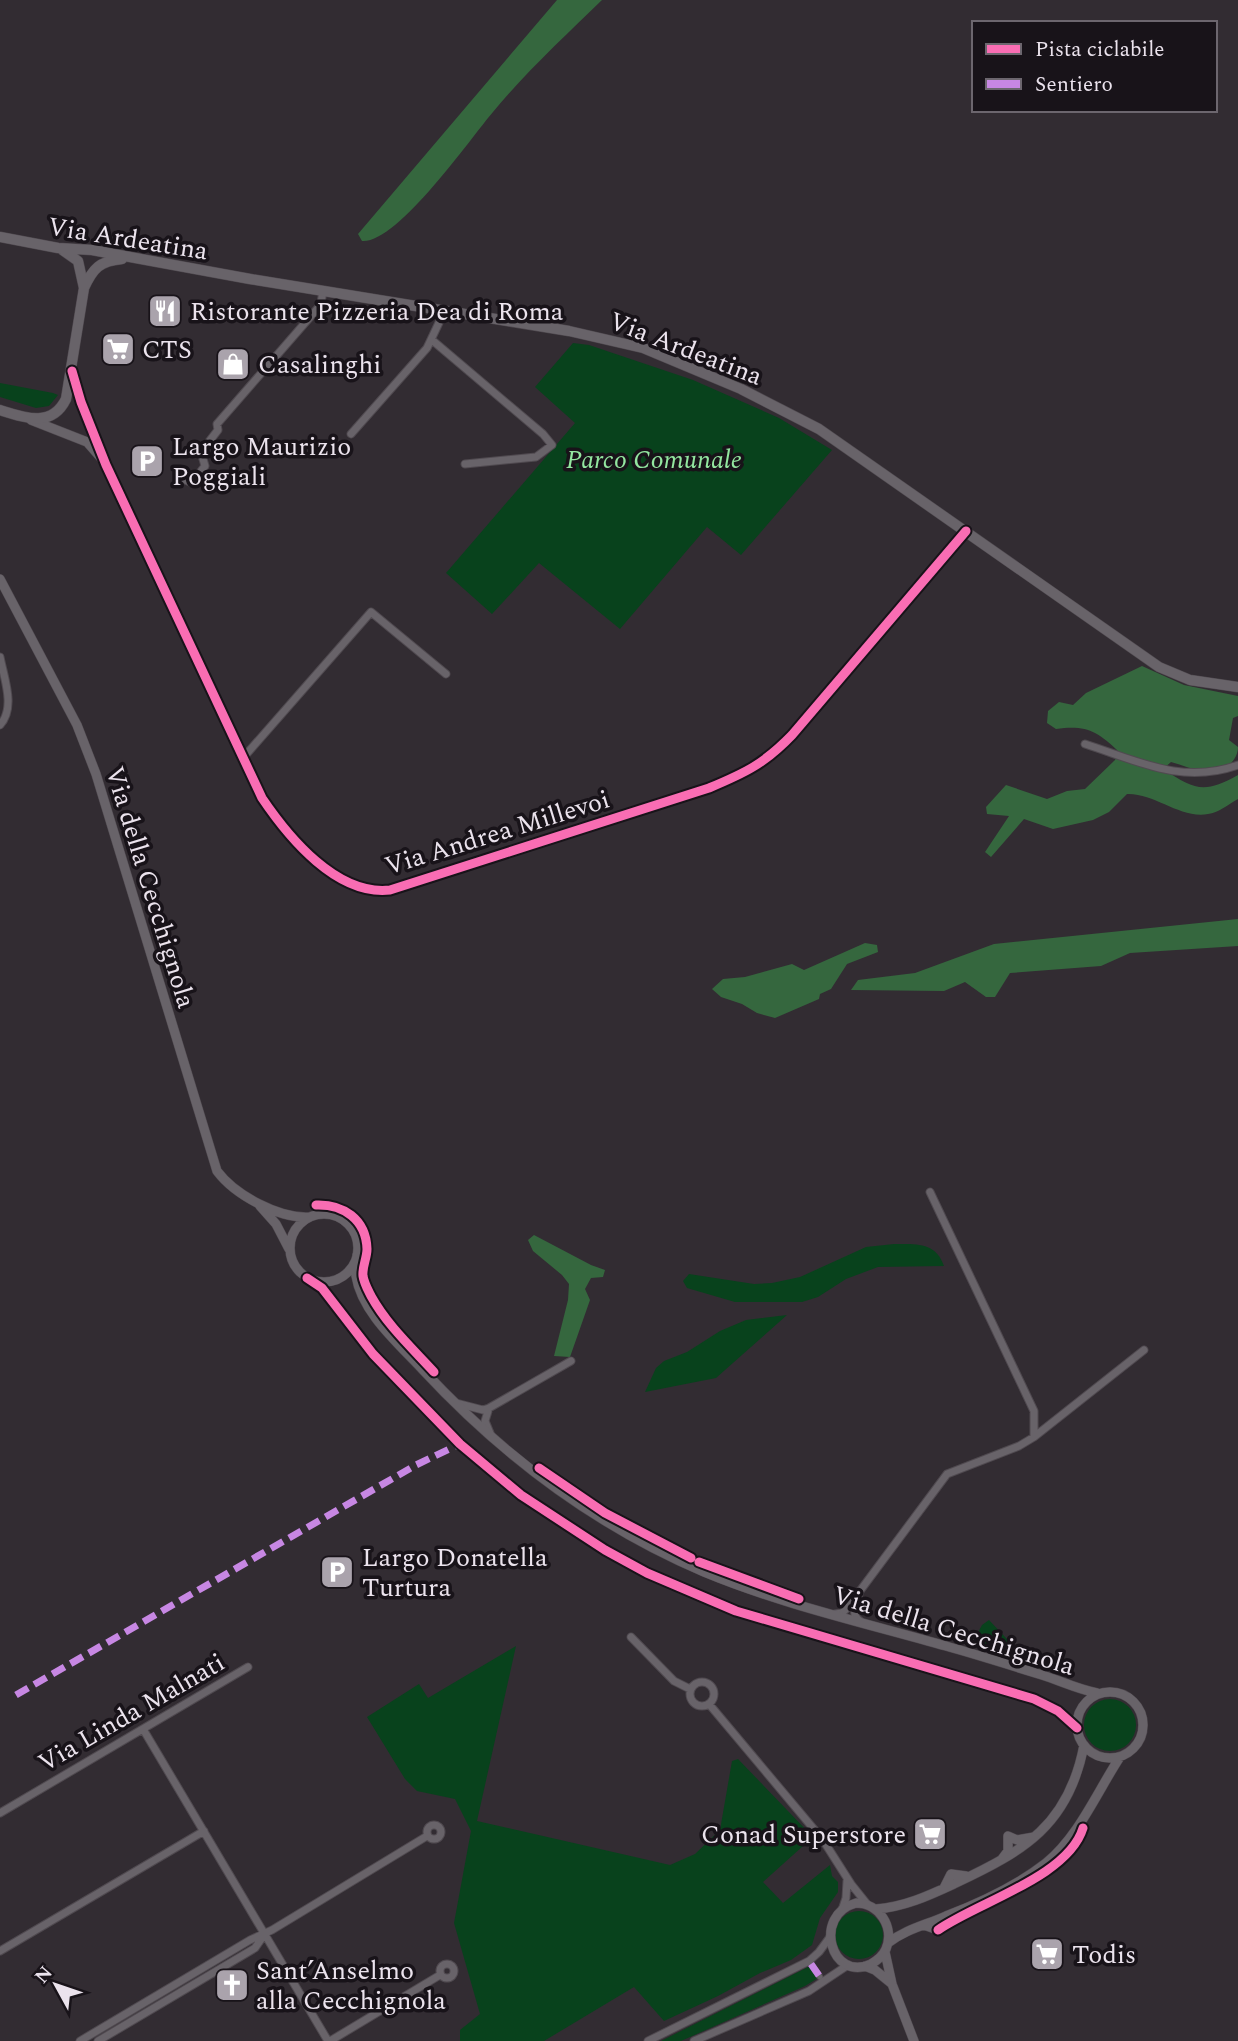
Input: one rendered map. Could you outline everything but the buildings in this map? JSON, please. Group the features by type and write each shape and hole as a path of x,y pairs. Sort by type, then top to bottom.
{"main road":[{"name":"Via Ardeatina","path":"0,237 58,248 92,250 598,336 643,348 810,423 1159,667 1190,680 1238,687"},
{"path":"58,248 78,261 84,288"},
{"path":"84,288 100,264 129,258"},
{"name":"Via Andrea Millevoi","path":"72,372 84,288"},
{"path":"0,411 32,420 47,417 60,409 66,399 72,372"}],"street":[{"path":"183,479 192,483 201,473 205,466 201,452 218,430 217,424 318,308 323,291"},
{"path":"351,434 432,340 444,310"},
{"path":"432,340 543,434 552,445 536,457 465,464"},
{"name":"Via Andrea Millevoi","path":"72,372 106,465 262,798 284,830 318,862 358,888 390,890 709,788 751,770 792,735 966,531"},
{"path":"32,420 87,442 106,465"},
{"name":"Via della Cecchignola","path":"0,579 4,595 77,725 96,774 213,1162 224,1180 256,1202 285,1214 300,1218 310,1217"},
{"path":"243,758 371,612 446,674"},
{"path":"0,657 9,711 0,725"},
{"path":"1085,744 1174,772 1221,771 1238,765"},
{"path":"930,1192 1034,1411 1034,1437"},
{"name":"Via della Cecchignola","path":"256,1202 276,1224 289,1249"},
{"path":"327,1214 338,1217 348,1224 358,1244 357,1255 351,1268 332,1281 321,1282 307,1278 298,1271 292,1261 289,1249 293,1234 303,1221 310,1217 327,1214"},
{"name":"Via della Cecchignola","path":"357,1255 356,1277 371,1310 453,1403 492,1439 554,1488 632,1537 703,1571 748,1588 1097,1693"},
{"name":"Via della Cecchignola","path":"307,1278 322,1288 360,1339 460,1444 521,1495 582,1537 647,1573 736,1611 1034,1699 1058,1711 1077,1728"},
{"path":"830,1613 842,1612 947,1474 1019,1446 1034,1437 1143,1350"},
{"path":"453,1403 483,1410 489,1408 571,1361"},
{"path":"489,1408 485,1421 492,1439"},
{"path":"860,1590 854,1609 855,1617 863,1623"},
{"path":"631,1637 670,1678 690,1689"},
{"name":"Via Linda Malnati","path":"0,1814 248,1667"},
{"path":"697,1682 708,1682 715,1695 709,1704 695,1704 690,1689 697,1682"},
{"path":"865,1966 876,1961 899,1934 948,1916 1047,1862 1074,1831 1121,1757 1139,1741 1143,1723 1137,1707 1125,1696 1115,1692 1097,1693 1079,1712 1077,1728 1084,1745 1092,1753 1105,1759 1121,1757"},
{"path":"709,1704 827,1846 846,1877 871,1907"},
{"path":"143,1728 329,2041 440,1975"},
{"path":"871,1907 914,1902 943,1890 951,1874 972,1876 1023,1848 1042,1831 1057,1811 1079,1772 1084,1745"},
{"path":"0,1951 204,1831"},
{"path":"999,1862 1008,1851 1008,1836 1017,1840 1029,1839 1042,1831"},
{"path":"80,2041 427,1836"},
{"path":"648,2041 809,1961 824,1947 842,1910 847,1891 846,1877"},
{"path":"842,1910 856,1903 871,1907 882,1914 886,1923 886,1948 892,1984 914,2041"},
{"path":"98,2041 255,1948 264,1934"},
{"path":"830,1937 835,1954 848,1965"},
{"path":"811,1965 820,1978"},
{"path":"694,2041 808,1991 848,1965 865,1966 875,1970 892,1984"}],"green space":[{"path":"557,0 602,0 519,83 413,209 377,237 362,241 358,234"},
{"name":"Parco Comunale","path":"573,343 589,345 693,380 779,418 832,450 741,555 707,527 620,629 539,563 492,614 446,573 575,423 535,387"},
{"path":"0,383 58,395 49,406 36,408 0,397"},
{"path":"1142,666 1184,685 1238,696 1238,716 1233,718 1229,740 1238,747 1235,758 1228,766 1212,772 1171,762 1163,769 1200,787 1216,785 1238,775 1238,799 1216,812 1198,815 1177,810 1148,797 1127,794 1109,812 1093,820 1053,829 1024,819 991,857 985,852 1009,816 987,814 986,807 1006,785 1047,799 1067,791 1085,789 1115,760 1118,751 1104,739 1083,729 1056,729 1047,723 1048,711 1059,702 1073,705 1086,693"},
{"path":"1238,919 1238,946 1130,953 1101,966 1010,973 995,997 986,997 965,982 944,991 851,990 858,980 915,973 994,944"},
{"path":"865,943 877,945 878,952 847,964 831,989 820,994 819,999 775,1018 721,997 712,989 723,979 745,977 792,964 804,970"},
{"path":"534,1235 605,1270 603,1277 591,1278 585,1289 590,1300 570,1357 554,1356 568,1300 569,1284 533,1251 528,1240"},
{"path":"894,1244 930,1248 936,1252 944,1266 878,1267 846,1279 818,1297 802,1302 735,1302 687,1288 683,1281 689,1274 754,1284 772,1283 800,1277 866,1247"},
{"path":"787,1315 716,1378 645,1392 656,1368 664,1361 687,1352 720,1331 746,1320"},
{"path":"989,1620 1024,1659 972,1644 982,1625"},
{"path":"516,1646 477,1821 670,1865 695,1854 720,1830 732,1761 738,1759 813,1837 763,1882 783,1903 830,1865 832,1876 838,1882 838,1892 820,1918 812,1945 791,1960 664,2021 634,1987 544,2041 460,2041 460,2030 480,2014 454,1923 471,1831 455,1799 417,1791 405,1779 367,1717 419,1684 428,1698"},
{"path":"1110,1699 1129,1706 1136,1725 1129,1744 1110,1751 1091,1744 1084,1725 1091,1706"},
{"path":"859,1911 876,1918 883,1935 876,1952 859,1959 842,1952 835,1935 842,1918"},
{"path":"810,1966 818,1978 805,1986 681,2041 661,2041"}],"marked path":[{"path":"16,1695 416,1465 460,1444"},
{"path":"811,1964 820,1977"}],"cycle path":[{"path":"72,371 106,465 262,798 286,830 316,861 351,884 370,889 390,890 709,788 754,767 792,735 966,531"},
{"path":"316,1205 335,1207 358,1222 366,1238 363,1276 371,1296 392,1326 434,1372"},
{"path":"307,1278 322,1288 373,1354 460,1444 521,1495 605,1550 647,1573 736,1611 1034,1699 1058,1711 1077,1728"},
{"path":"539,1468 605,1513 691,1558"},
{"path":"699,1562 799,1599"},
{"path":"938,1930 1020,1887 1060,1861 1074,1845 1083,1828"}],"place":[{"name":"Ristorante Pizzeria Dea di Roma","path":"165,311"},
{"name":"CTS","path":"118,349"},
{"name":"Casalinghi","path":"233,364"},
{"name":"Largo Maurizio Poggiali","path":"147,461"},
{"name":"Largo Donatella Turtura","path":"337,1572"},
{"name":"Conad Superstore","path":"930,1834"},
{"name":"Todis","path":"1047,1954"},
{"name":"Sant’Anselmo alla Cecchignola","path":"232,1985"}]}
